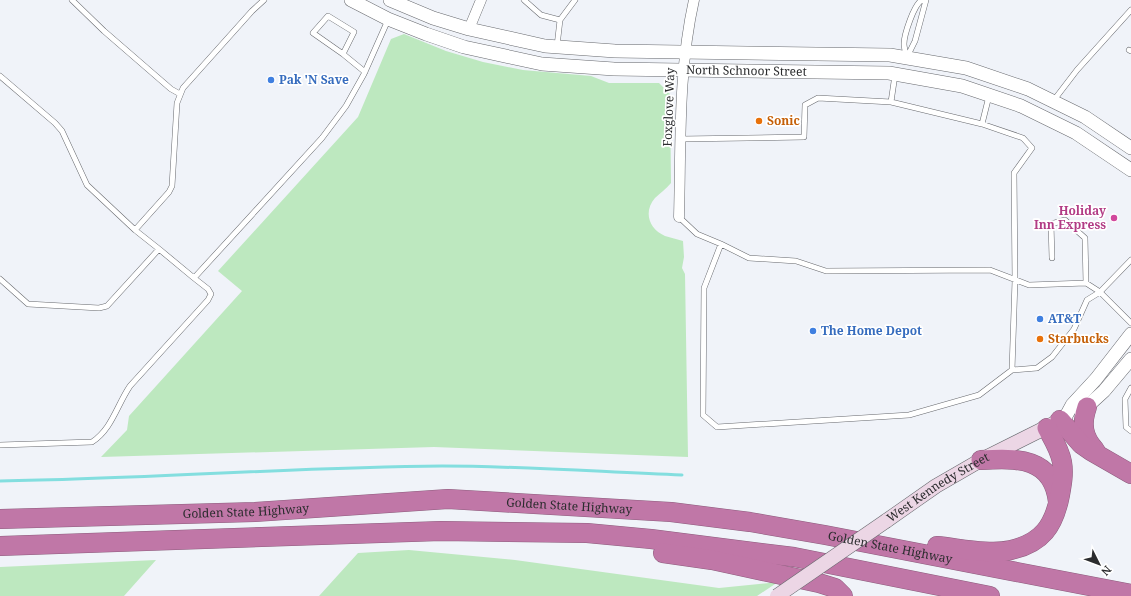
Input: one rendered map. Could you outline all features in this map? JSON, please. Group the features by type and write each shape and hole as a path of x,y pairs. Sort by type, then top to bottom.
{"highway":[{"path":"1088,407 1084,417 1084,433 1088,442 1100,455"},
{"path":"1058,422 1081,444 1131,474"},
{"path":"825,535 995,551 1009,550 1034,542 1052,523 1059,503 1063,482 1062,460 1058,449 1058,422"},
{"path":"982,460 1010,459 1032,463 1041,469 1049,478 1057,493 1059,503"},
{"name":"Golden State Highway","path":"0,519 255,512 448,499 671,512 750,522 825,535 1131,594"},
{"path":"0,546 260,536 520,531 587,533 652,539 794,557 990,596"},
{"path":"520,531 712,560 819,583 835,588 843,596"}],"main road":[{"name":"West Kennedy Street","path":"777,596 936,486 982,460 1058,422"}],"street":[{"name":"North Schnoor Street","path":"351,0 388,19 464,47 542,64 614,69 683,69 895,74 962,86 1022,106 1076,133 1131,170"},
{"name":"North Schnoor Street","path":"390,0 433,18 469,29 545,46 615,51 890,55 966,68 1028,89 1053,101 1085,117 1131,149"},
{"path":"469,29 481,0"},
{"name":"Foxglove Way","path":"679,216 684,51 694,0"},
{"path":"841,72 855,61 894,63 907,58"},
{"path":"1076,133 1090,132 1118,150 1131,149"},
{"name":"West Kennedy Street","path":"1058,422 1096,379 1131,334"},
{"name":"West Kennedy Street","path":"1058,422 1079,414 1088,407 1130,364"}],"lane":[{"path":"72,0 108,35 171,89 180,94"},
{"path":"135,230 169,192 172,186 177,103 183,88 264,0"},
{"path":"524,0 541,15 560,20"},
{"path":"557,47 560,20 575,0"},
{"path":"907,58 904,44 914,11 918,2 922,0"},
{"path":"907,58 915,41 926,0"},
{"path":"1053,101 1076,70 1131,10"},
{"path":"343,54 354,32 328,16 313,33 343,54 365,72"},
{"path":"194,278 322,138 346,106 365,72 388,19"},
{"path":"891,102 895,74"},
{"path":"0,76 55,123 62,131 87,184 135,230 194,278 211,294 208,300 130,386 121,399 115,416 97,439 92,442 0,445"},
{"path":"982,124 989,95"},
{"path":"681,139 804,137 805,105 818,98 891,102 982,124 1024,138 1032,148 1014,173 1016,280 1012,370"},
{"path":"679,216 697,234 749,258 796,260 826,271 990,270 1029,285 1086,283 1100,292 1131,323"},
{"path":"1052,258 1051,224 1065,220 1085,238 1086,283"},
{"path":"721,244 704,288 704,415 718,427 909,415 979,395 1012,370 1037,368 1052,357 1074,329 1087,300 1100,292 1131,260"},
{"path":"1,283 28,304 99,308 107,306 159,249"},
{"path":"1131,388 1125,399 1126,427 1131,431"}],"green space":[{"path":"404,34 446,51 483,62 523,70 591,76 609,83 659,83 670,94 671,183 651,203 649,214 652,225 659,233 683,241 684,257 682,268 685,274 688,457 434,447 101,457 127,430 129,416 242,291 218,271 358,117 391,39"},
{"path":"409,550 515,560 719,588 778,582 757,596 319,596 358,553"},
{"path":"156,560 124,596 0,596 0,567"}],"waterway":[{"path":"0,481 110,478 332,468 442,466 532,468 682,475"}],"place":[{"name":"Pak 'N Save","path":"271,80"},
{"name":"Sonic","path":"759,121"},
{"name":"Holiday Inn Express","path":"1114,218"},
{"name":"AT&T","path":"1040,319"},
{"name":"The Home Depot","path":"813,331"},
{"name":"Starbucks","path":"1040,339"}]}
